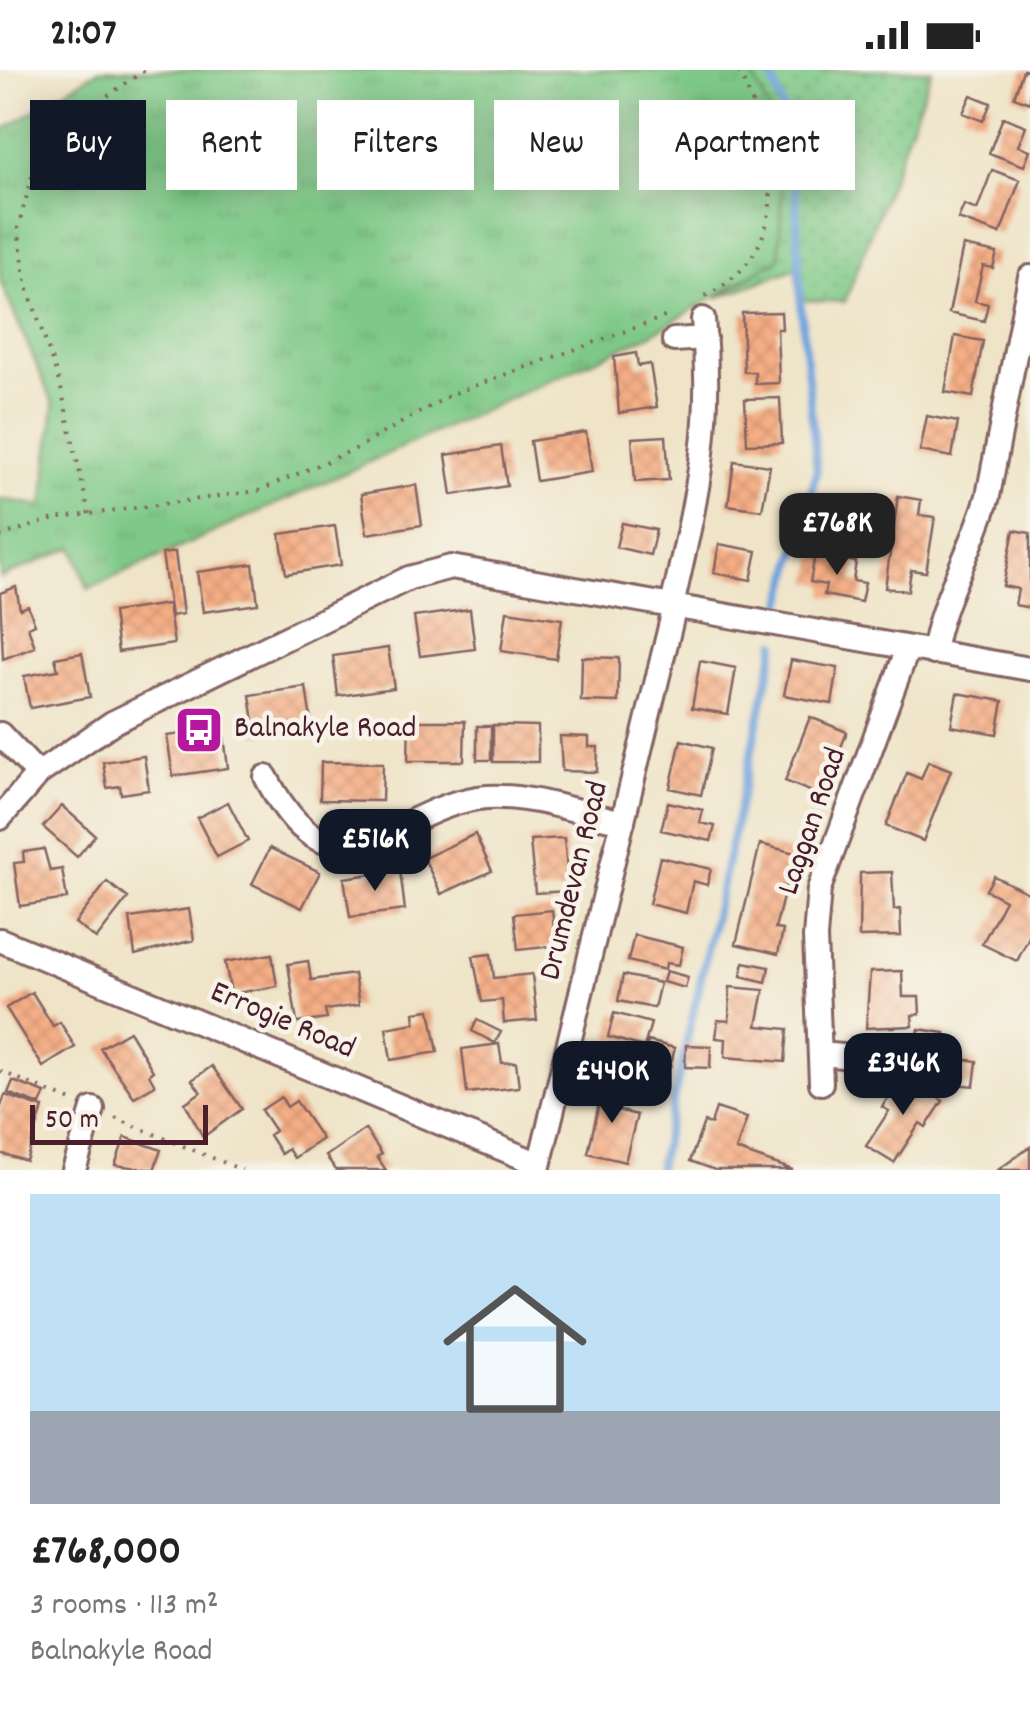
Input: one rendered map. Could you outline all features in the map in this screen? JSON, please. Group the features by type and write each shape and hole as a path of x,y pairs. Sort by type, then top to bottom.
{"street":[{"path":"933,653 937,624 979,528 988,496 1030,277"},
{"path":"674,340 698,316"},
{"path":"674,606 706,446 698,316"},
{"path":"0,818 38,774 112,723 430,570 472,570 1030,669"},
{"name":"Drumdevan Road","path":"538,1167 674,606"},
{"name":"Laggan Road","path":"821,1083 815,937 819,889 908,648"},
{"path":"0,734 38,774"},
{"path":"266,777 283,810 300,827 319,839 342,844 372,841 483,797 521,799 623,822"},
{"name":"Errogie Road","path":"0,940 538,1167"},
{"path":"820,1054 866,1058"},
{"path":"74,1170 93,1109"}],"path":[{"path":"89,514 60,388 26,284 18,228 37,158 90,108 145,70"},
{"path":"0,536 89,514 258,491 356,449 452,394 670,314 698,316 738,276 769,222 769,151 758,112 738,70"},
{"path":"670,314 674,340"},
{"path":"0,1071 242,1170"}],"green space":[{"path":"99,70 750,70 764,100 639,100 639,190 781,190 779,258 650,335 88,589 73,547 0,578 0,499 43,506 54,405 0,281 0,132 30,113 30,190 146,190 146,100 51,100"},
{"path":"750,70 932,70 845,302 798,300 796,268 717,298 779,258 781,190 855,190 855,100 764,100"}],"building":[{"path":"1023,70 1030,70 1030,103 1014,97"},
{"path":"971,95 991,103 983,121 963,113"},
{"path":"1003,117 1026,126 1018,146 1030,150 1024,166 989,153"},
{"path":"992,170 1020,180 1000,234 958,219 964,205 977,210"},
{"path":"963,246 997,253 993,268 983,266 975,301 988,304 984,321 949,313"},
{"path":"781,312 782,329 777,329 779,383 755,384 755,372 744,372 742,313"},
{"path":"955,336 983,341 973,397 945,392"},
{"path":"636,353 638,366 650,364 657,407 619,413 614,357"},
{"path":"780,398 782,443 747,444 745,399"},
{"path":"927,416 958,422 952,457 920,451"},
{"path":"586,432 592,472 536,481 530,441"},
{"path":"666,436 669,480 635,482 632,438"},
{"path":"501,446 507,486 452,495 446,455"},
{"path":"734,461 770,466 762,510 728,505"},
{"path":"416,485 422,525 367,534 361,494"},
{"path":"898,496 921,500 919,515 935,517 926,572 911,570 908,591 885,588"},
{"path":"622,523 656,530 650,555 616,547"},
{"path":"335,526 341,565 286,574 280,534"},
{"path":"1014,530 1030,533 1030,608 1015,605 1018,589 1003,586"},
{"path":"719,544 757,551 751,580 714,573"},
{"path":"175,552 183,614 171,616 162,554"},
{"path":"815,555 856,562 853,581 865,583 861,602 824,595 826,585 810,582"},
{"path":"253,564 258,604 203,612 197,572"},
{"path":"16,587 20,609 28,606 35,624 28,627 35,647 3,659 0,593"},
{"path":"168,604 174,644 118,652 113,612"},
{"path":"470,609 475,649 420,656 414,617"},
{"path":"507,611 562,619 556,659 501,651"},
{"path":"388,648 394,688 338,696 333,656"},
{"path":"82,653 90,697 30,708 24,676 58,670 55,658"},
{"path":"582,657 619,658 618,702 581,701"},
{"path":"791,660 838,668 832,704 784,695"},
{"path":"700,661 736,668 728,714 692,708"},
{"path":"306,687 312,727 256,735 250,695"},
{"path":"957,693 1003,701 997,734 951,726"},
{"path":"810,717 847,732 822,796 785,781"},
{"path":"409,721 465,721 464,761 408,761"},
{"path":"493,725 538,726 538,762 493,762"},
{"path":"477,726 491,726 491,760 477,760"},
{"path":"223,728 228,768 173,776 167,736"},
{"path":"560,736 589,737 589,747 598,747 597,772 562,771"},
{"path":"681,740 712,748 701,795 670,788"},
{"path":"144,756 149,790 121,794 120,786 107,788 103,762"},
{"path":"928,761 951,770 923,841 886,826 907,773 921,779"},
{"path":"321,762 383,763 382,801 320,800"},
{"path":"228,802 248,841 217,857 197,818"},
{"path":"668,802 703,810 700,823 715,826 711,841 661,830"},
{"path":"62,806 95,835 77,857 43,827"},
{"path":"475,834 492,871 441,894 424,858"},
{"path":"564,838 569,891 535,893 530,840"},
{"path":"760,844 802,855 796,879 788,877 775,929 783,930 778,954 736,944"},
{"path":"270,848 320,872 302,908 252,884"},
{"path":"44,849 50,871 62,869 67,899 20,906 14,863 24,862 23,852"},
{"path":"660,857 711,869 707,885 693,881 686,913 649,904"},
{"path":"400,870 405,910 350,917 344,878"},
{"path":"892,872 894,910 900,909 901,936 859,937 860,873"},
{"path":"994,876 1030,894 1030,935 1017,961 982,944 1005,900 986,890"},
{"path":"107,882 128,898 96,939 75,923"},
{"path":"189,909 194,940 135,955 130,918"},
{"path":"552,910 556,946 518,950 514,914"},
{"path":"634,935 683,947 679,965 666,963 665,970 628,961"},
{"path":"272,954 277,986 231,994 225,962"},
{"path":"491,954 494,978 532,974 537,1020 504,1023 502,1000 482,1002 473,956"},
{"path":"308,961 311,980 354,974 359,1005 325,1010 327,1019 297,1023 288,964"},
{"path":"744,962 769,967 766,982 741,976"},
{"path":"666,971 688,977 685,988 663,982"},
{"path":"902,971 903,997 919,997 920,1014 912,1015 913,1026 866,1028 870,972"},
{"path":"623,975 660,983 654,1008 618,1001"},
{"path":"730,987 764,990 757,1026 788,1029 785,1062 725,1057 726,1039 716,1038 718,1020 729,1021"},
{"path":"32,992 53,1026 60,1022 75,1047 43,1067 6,1008"},
{"path":"430,1010 438,1052 391,1060 386,1028 415,1023 414,1012"},
{"path":"614,1013 651,1023 644,1047 608,1037"},
{"path":"477,1020 501,1032 495,1043 472,1031"},
{"path":"919,1029 945,1033 943,1048 916,1044"},
{"path":"129,1031 153,1071 149,1074 155,1085 134,1097 100,1048"},
{"path":"648,1041 675,1048 670,1067 644,1061"},
{"path":"499,1044 502,1063 516,1062 519,1087 467,1093 462,1049"},
{"path":"686,1045 711,1046 710,1068 685,1067"},
{"path":"608,1053 643,1062 636,1087 601,1077"},
{"path":"946,1057 977,1061 974,1086 943,1083"},
{"path":"212,1066 242,1109 203,1137 185,1103 201,1092 192,1080"},
{"path":"904,1074 943,1101 926,1127 920,1123 894,1163 866,1146 889,1111 882,1107"},
{"path":"13,1081 45,1093 40,1105 8,1093"},
{"path":"604,1081 623,1086 617,1110 637,1115 625,1162 588,1153"},
{"path":"5,1095 43,1108 26,1161 0,1153 0,1109"},
{"path":"281,1097 287,1107 296,1101 322,1139 294,1158 288,1149 281,1154 269,1135 275,1131 261,1110"},
{"path":"716,1108 747,1118 736,1150 793,1170 715,1170 690,1161 704,1122 711,1124"},
{"path":"365,1129 382,1154 377,1157 386,1170 336,1170 326,1156"},
{"path":"125,1137 161,1150 154,1170 115,1165"},
{"path":"1030,1147 1030,1170 998,1170"}],"waterway":[{"path":"769,70 793,135 801,306 817,470 783,604"},
{"path":"658,1170 776,643"}],"place":[{"name":"Balnakyle Road","path":"199,730"}]}
